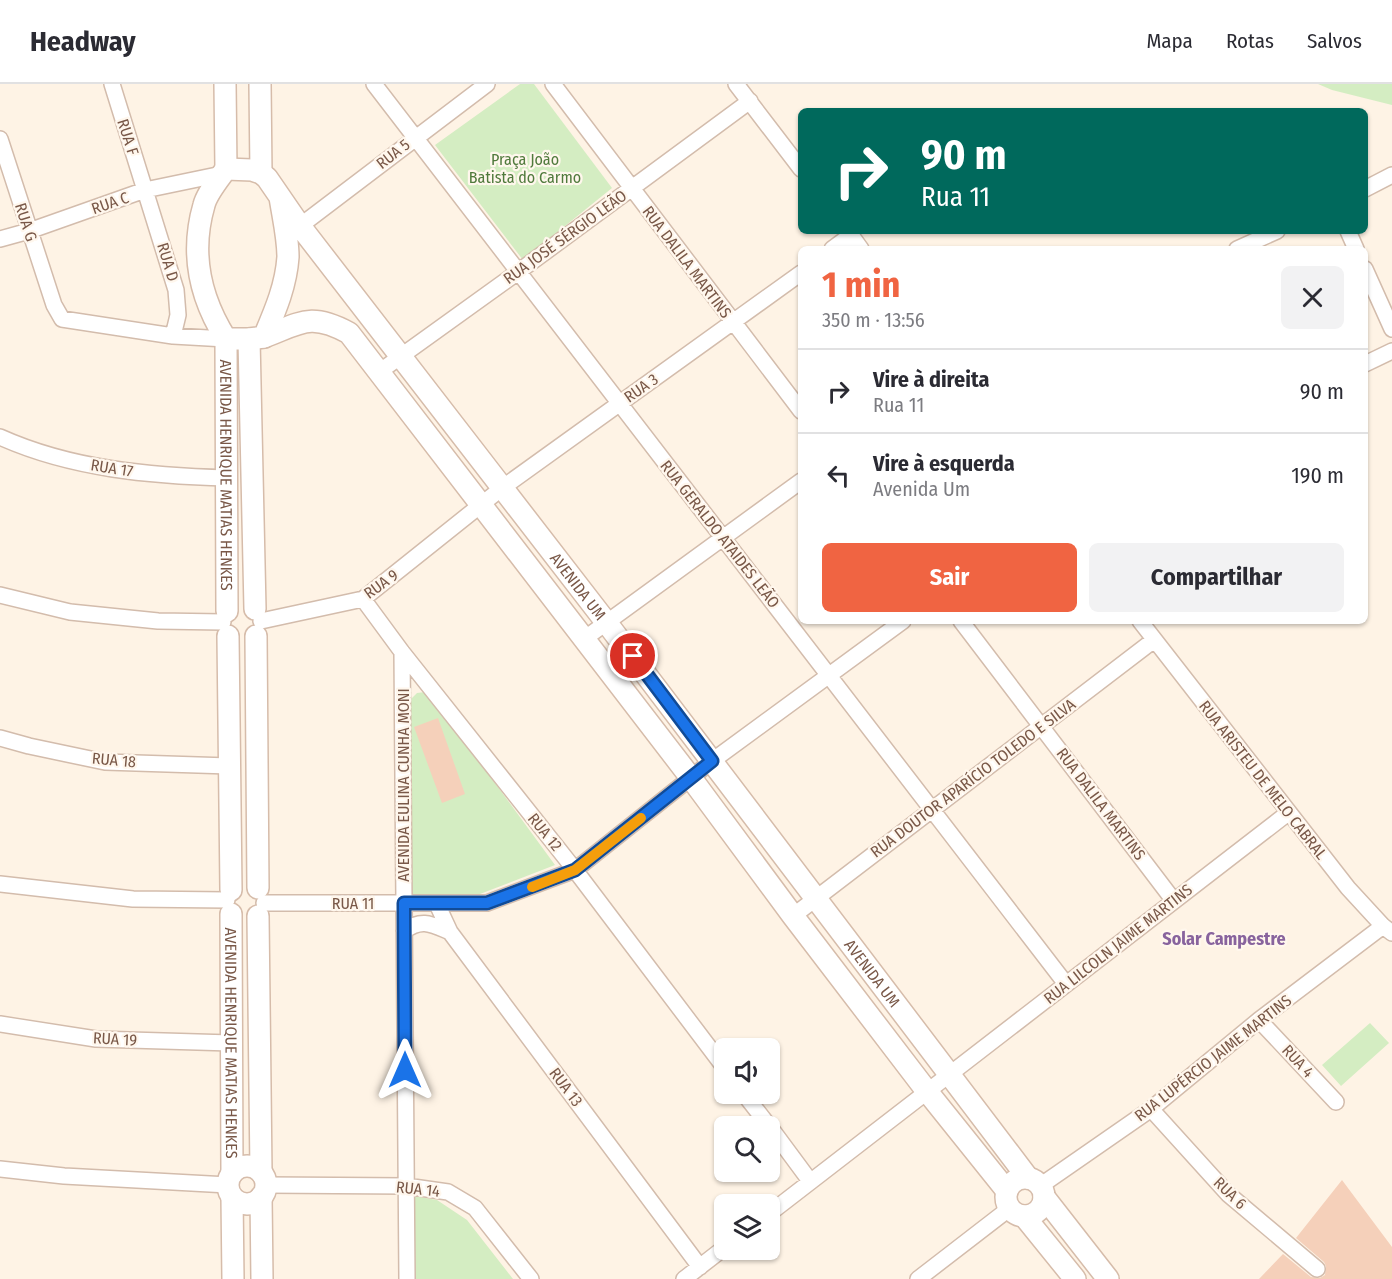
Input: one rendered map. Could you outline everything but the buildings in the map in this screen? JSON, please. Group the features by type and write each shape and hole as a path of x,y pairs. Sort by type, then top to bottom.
{"street":[{"name":"RUA F","path":"112,84 146,190"},
{"path":"225,84 224,171 204,203 197,251 203,292 215,321 226,339"},
{"path":"224,171 252,170 261,173 260,84"},
{"name":"RUA GERALDO ATAIDES LEÃO","path":"374,84 1066,984"},
{"name":"RUA 5","path":"300,226 487,84"},
{"name":"RUA DALILA MARTINS","path":"553,84 798,407"},
{"path":"736,84 798,165"},
{"name":"RUA JOSÉ SÉRGIO LEÃO","path":"379,372 750,101"},
{"name":"RUA G","path":"0,139 54,305 62,319 173,336"},
{"name":"RUA C","path":"0,239 146,190 224,171"},
{"name":"AVENIDA UM","path":"261,173 1108,1279"},
{"path":"1368,187 1392,175"},
{"name":"RUA D","path":"146,190 176,290 178,315 173,336"},
{"path":"173,336 256,338 281,295 288,256 280,197"},
{"path":"835,246 848,234"},
{"path":"1244,246 1270,234"},
{"name":"RUA 3","path":"482,506 502,488 798,275"},
{"path":"1368,276 1392,329"},
{"name":"AVENIDA UM","path":"256,338 304,321 318,321 349,333 691,778 793,916 1014,1205 1075,1279"},
{"name":"AVENIDA HENRIQUE MATIAS HENKES","path":"256,338 261,1279"},
{"name":"AVENIDA HENRIQUE MATIAS HENKES","path":"226,339 228,478 226,623 233,1279"},
{"path":"1368,363 1392,351"},
{"name":"RUA 17","path":"0,437 28,449 99,467 171,476 228,478"},
{"path":"584,639 798,483"},
{"name":"RUA 9","path":"257,622 363,599 482,506"},
{"path":"0,595 70,612 158,621 226,623"},
{"name":"RUA 12","path":"363,599 402,652 575,870 714,1054"},
{"path":"240,604 248,605 257,622 248,642 235,641 226,623 240,604"},
{"name":"RUA 11","path":"260,902 487,903 575,870 712,761 899,624"},
{"name":"RUA DALILA MARTINS","path":"963,624 1174,900"},
{"name":"RUA ARISTEU DE MELO CABRAL","path":"1142,624 1348,888 1388,930"},
{"name":"RUA DOUTOR APARÍCIO TOLEDO E SILVA","path":"793,916 1154,640"},
{"name":"AVENIDA EULINA CUNHA MONI","path":"402,652 407,1279"},
{"name":"RUA 18","path":"0,738 105,762 229,766"},
{"name":"RUA LILCOLN JAIME MARTINS","path":"926,1090 1288,813"},
{"path":"243,883 251,884 260,902 245,921 238,920 229,901 236,885 243,883"},
{"path":"0,884 133,899 229,901"},
{"name":"RUA 13","path":"436,904 450,932 700,1267"},
{"path":"404,931 418,923 432,925 450,932"},
{"name":"RUA LUPÉRCIO JAIME MARTINS","path":"1037,1187 1151,1109 1259,1020 1388,930"},
{"name":"RUA 4","path":"1259,1020 1336,1102"},
{"name":"RUA 19","path":"0,1024 96,1039 231,1043"},
{"path":"780,1205 926,1090"},
{"path":"752,1104 761,1116"},
{"name":"RUA 6","path":"1151,1109 1228,1194 1317,1269"},
{"path":"780,1141 810,1181"},
{"path":"245,1166 253,1166 262,1185 253,1203 246,1204 240,1203 231,1185 245,1166"},
{"path":"0,1169 64,1176 231,1185"},
{"path":"918,1279 1014,1205 1016,1180 1037,1187 1042,1204 1038,1211 1014,1205"},
{"name":"RUA 14","path":"262,1185 406,1186 448,1192 474,1208 531,1279"},
{"path":"684,1279 714,1256"}],"green space":[{"name":"Praça João Batista do Carmo","path":"520,84 534,84 612,188 523,260 435,145"},
{"path":"1318,84 1392,84 1392,105 1332,90"},
{"path":"425,692 432,697 555,865 480,894 409,897 408,702 417,693"},
{"path":"1370,1023 1389,1043 1341,1086 1322,1065"},
{"path":"414,1196 437,1200 467,1220 513,1279 414,1279"}],"slow traffic":[{"path":"532,887 575,870 641,818"}],"district":[{"name":"Solar Campestre","path":"1224,939"}],"route":[{"path":"405,1070 404,903 487,903 575,870 712,761 633,656"}]}
